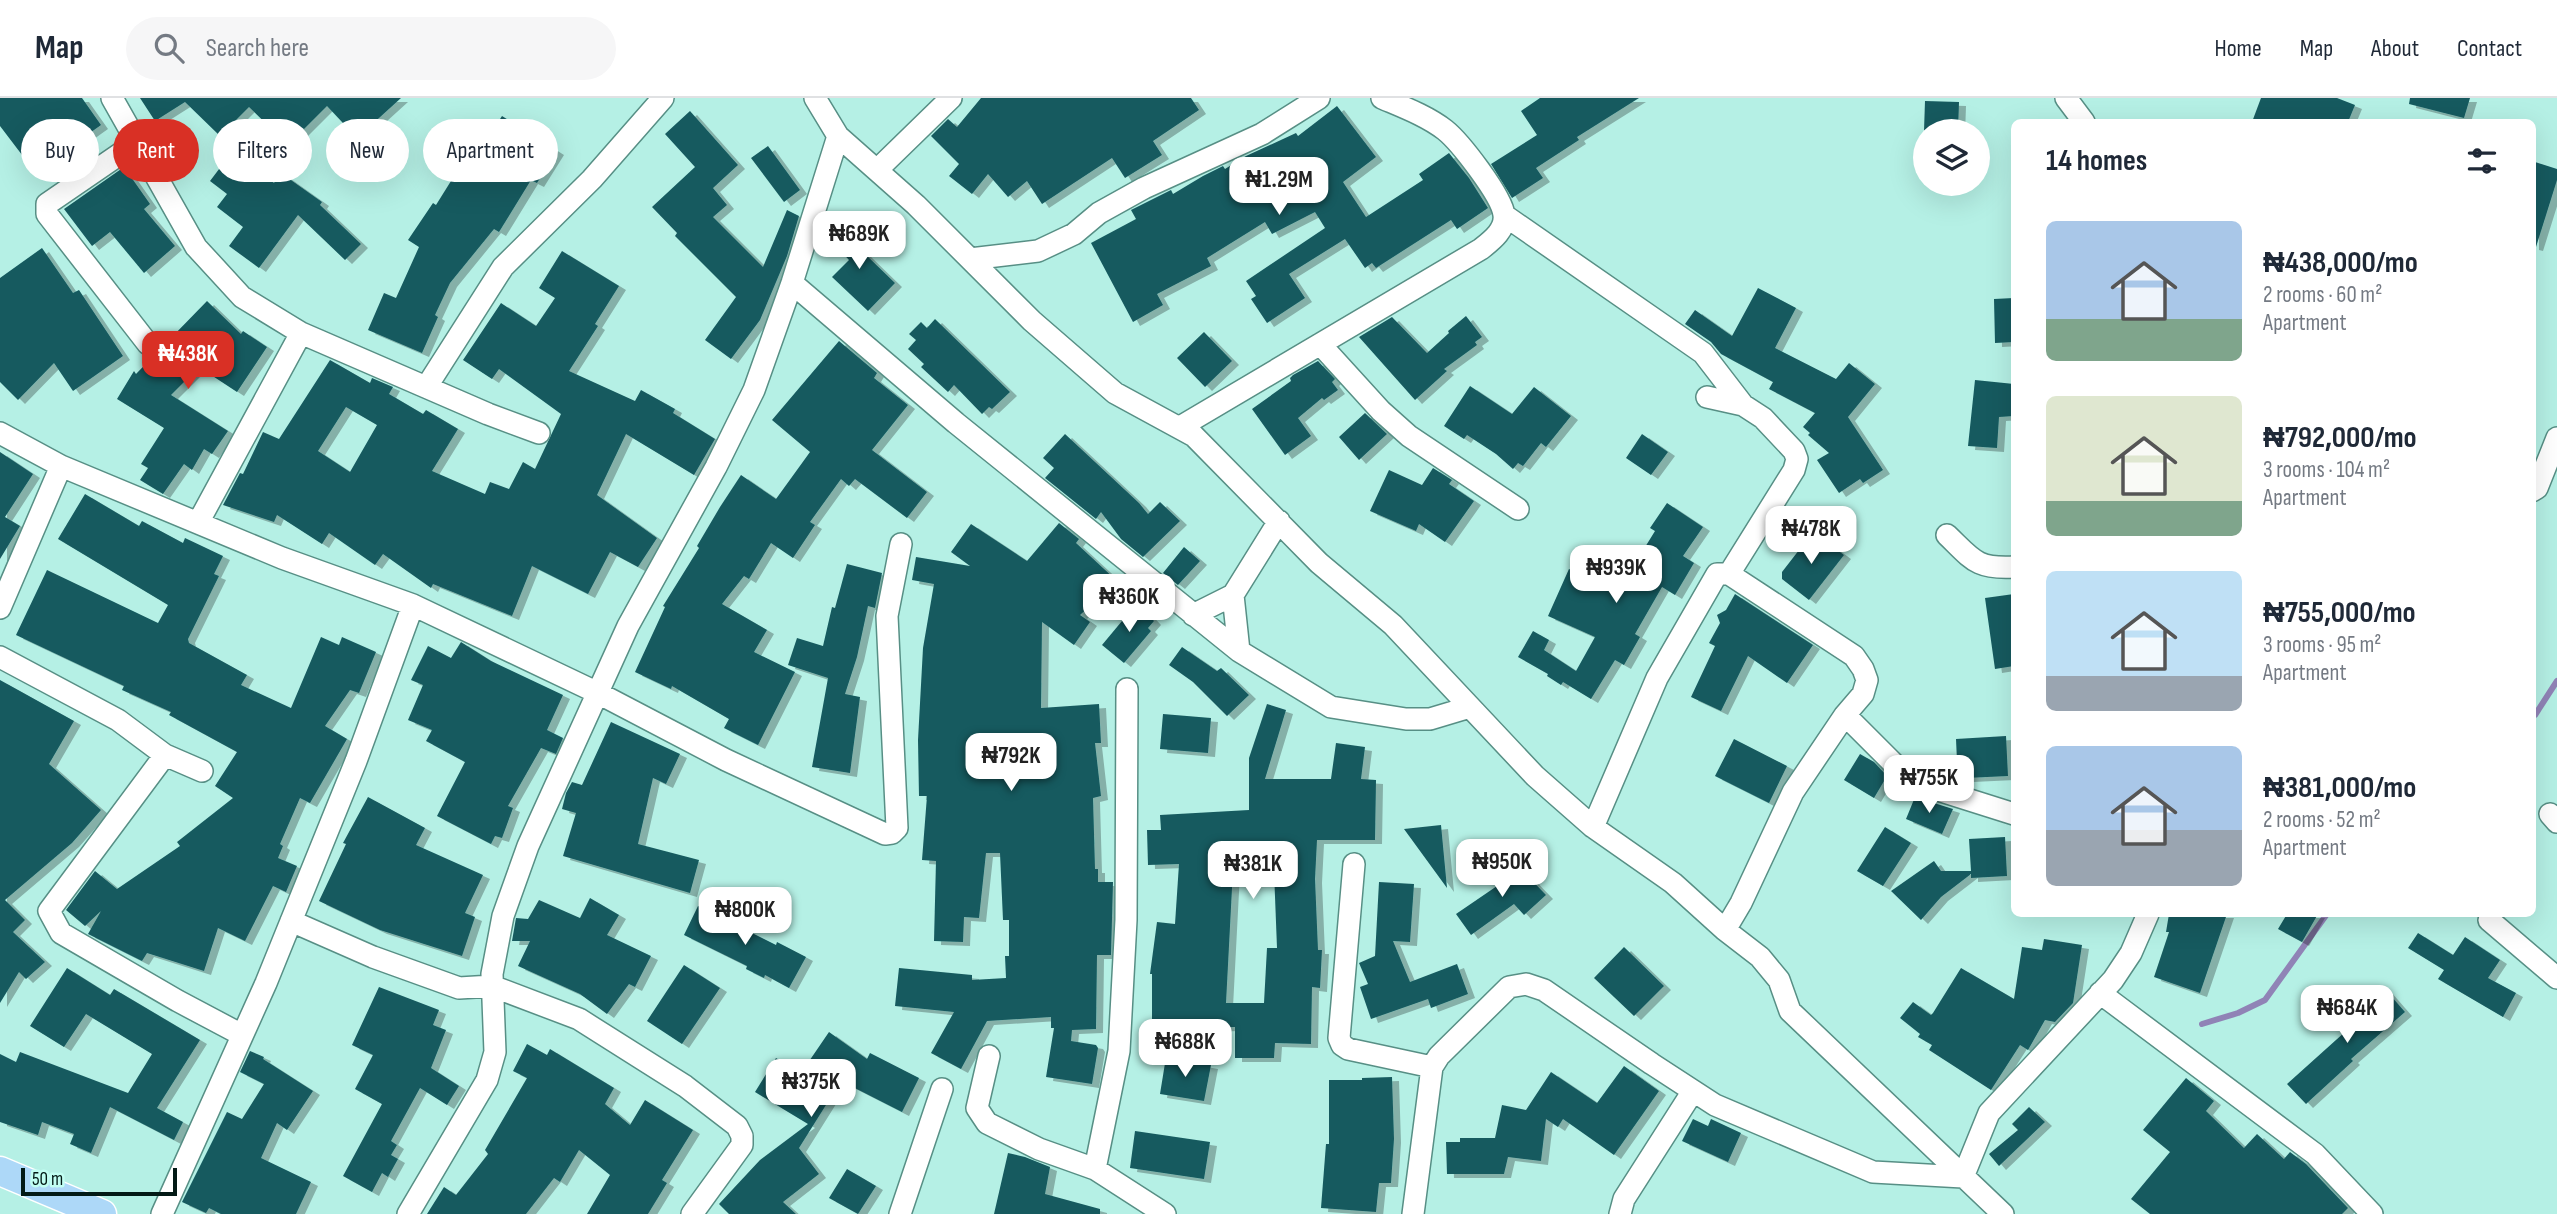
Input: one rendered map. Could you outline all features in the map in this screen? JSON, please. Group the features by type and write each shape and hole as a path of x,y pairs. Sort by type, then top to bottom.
{"main road":[{"path":"0,1171 102,1214"}],"street":[{"path":"112,98 123,119"},
{"path":"427,386 503,267 592,179 663,98"},
{"path":"815,98 838,136 916,205 1032,321 1115,393 1194,436 1319,563 1393,625 1535,776 1593,827 1673,883 1725,930 1760,957 1779,980 1790,1011 2003,1214"},
{"path":"877,170 951,98"},
{"path":"970,259 1038,251 1074,234 1099,213 1144,188 1262,134 1318,98"},
{"path":"1180,427 1480,249 1494,239 1502,227 1504,215 1496,194 1454,138 1444,129 1382,98"},
{"path":"2066,98 2082,119"},
{"path":"408,1214 487,1080 495,1052 492,974 503,916 519,869 628,626 716,467 754,390 792,283 838,136"},
{"path":"113,159 47,204 47,214 148,344"},
{"path":"158,182 196,247 242,296 301,332 488,414 539,433"},
{"path":"1504,215 1703,353 1743,405 1763,418 1794,451 1797,459 1794,470 1729,574"},
{"path":"792,283 956,423 1239,651 1331,707 1406,719 1430,719 1471,707"},
{"path":"199,522 301,332"},
{"path":"1320,344 1381,411 1409,436 1518,509"},
{"path":"1707,397 1743,405"},
{"path":"1207,410 1207,448"},
{"path":"0,433 61,466 282,558 413,605 598,693 726,760 885,834 892,833 897,828 887,616 901,544"},
{"path":"2536,489 2557,438"},
{"path":"0,608 61,466"},
{"path":"1193,615 1233,595 1279,521"},
{"path":"1947,535 1974,561 1992,568 2011,567"},
{"path":"1593,827 1657,678 1717,574 1729,574 1854,656 1867,680 1863,694 1845,715 1793,792 1741,903 1725,930"},
{"path":"1233,595 1239,651"},
{"path":"162,1214 291,921 356,761 413,605"},
{"path":"0,657 118,720 165,755 202,771"},
{"path":"1095,1169 1119,1051 1126,920 1127,689"},
{"path":"1845,715 1891,762 1919,784 2011,813"},
{"path":"165,755 49,911 61,933 178,1002 242,1035"},
{"path":"1354,864 1339,1038 1342,1045 1348,1049 1433,1068"},
{"path":"1963,1177 1989,1113 2113,980 2131,953 2147,917"},
{"path":"2489,920 2557,978"},
{"path":"291,921 373,957 459,988 492,986 579,1019 685,1086 737,1126 742,1136 742,1145 692,1214"},
{"path":"1413,1214 1433,1068 1439,1056 1509,987 1526,984 1544,990 1716,1105 1873,1172 1963,1177"},
{"path":"2100,993 2315,1154 2372,1214"},
{"path":"989,1056 977,1108 987,1123 1039,1149 1095,1169 1165,1214"},
{"path":"900,1214 942,1089"},
{"path":"1620,1214 1624,1199 1693,1091"}],"building":[{"path":"0,98 82,98 97,119 21,119 21,154 0,126"},
{"path":"140,98 401,98 378,119 339,119 327,106 312,121 261,119 249,107 237,119 213,119 213,129 185,102 158,119 154,119"},
{"path":"981,98 1191,98 1199,110 1153,141 1162,155 1125,178 1112,158 1042,204 1027,181 1008,197 988,174 972,194 949,176 959,164 931,136 948,119 957,127"},
{"path":"1540,98 1639,98 1577,137 1579,140 1536,168 1543,178 1512,198 1491,164 1537,135 1521,111"},
{"path":"2261,98 2337,98 2355,105 2349,119 2253,119"},
{"path":"2410,98 2470,98 2464,118 2409,104"},
{"path":"1925,101 1959,102 1958,119 1924,119"},
{"path":"1337,106 1376,157 1343,182 1366,217 1423,180 1419,174 1449,153 1488,208 1457,229 1451,220 1376,268 1372,263 1365,268 1345,239 1289,274 1305,298 1267,323 1251,299 1256,296 1246,281 1325,228 1315,212 1272,234 1265,222 1207,258 1211,266 1157,294 1163,305 1133,322 1091,243 1136,219 1131,210 1171,190 1173,194 1223,166 1225,169 1296,133 1298,136"},
{"path":"690,111 738,165 713,188 727,205 713,217 763,267 787,210 799,216 787,256 760,320 731,359 705,340 736,297 675,236 677,233 652,207 695,167 665,134"},
{"path":"768,146 800,190 784,202 751,158"},
{"path":"2536,162 2557,169 2557,180 2536,247"},
{"path":"113,175 113,182 135,182 150,204 144,209 175,246 144,273 110,232 92,246 64,209"},
{"path":"213,177 213,182 294,182 322,202 320,205 361,244 345,260 298,215 259,268 229,246 243,227 217,207 227,194 210,181"},
{"path":"450,182 530,182 499,232 494,229 450,283 422,353 368,330 384,293 396,298 419,247 408,240 433,203 436,205"},
{"path":"832,222 895,283 868,311 832,277 849,260 822,231"},
{"path":"42,248 73,293 79,290 123,356 73,391 54,363 18,400 0,382 0,278"},
{"path":"562,251 619,286 595,324 598,326 569,371 635,401 641,390 675,409 673,413 715,439 694,475 626,434 597,495 657,538 638,567 610,552 588,594 532,566 512,616 433,584 431,588 383,554 375,565 329,533 322,544 277,515 274,522 223,505 240,473 243,474 263,432 279,439 330,360 370,383 372,378 393,387 389,394 423,414 426,410 458,429 432,471 485,494 490,482 509,489 523,462 535,469 561,414 499,369 492,379 463,360 501,303 536,326 555,298 539,288","holes":["346,407 377,425 350,472 318,451"]},
{"path":"1758,288 1796,308 1775,348 1836,379 1849,363 1875,384 1848,417 1883,470 1863,483 1860,479 1839,493 1817,460 1829,453 1808,435 1810,433 1803,427 1815,413 1769,389 1773,382 1721,354 1711,342 1685,324 1695,310 1732,336"},
{"path":"2011,298 2011,342 1995,343 1994,299"},
{"path":"207,301 241,334 243,331 267,347 237,392 199,367 171,395 228,431 212,454 204,449 192,470 184,464 163,494 140,480 148,468 141,464 164,428 117,399 134,371 136,374"},
{"path":"1466,316 1482,337 1475,342 1477,345 1444,369 1447,371 1415,400 1359,337 1392,317 1427,353"},
{"path":"935,319 1010,392 992,409 989,407 982,414 954,385 948,392 921,367 924,364 908,349 916,340 909,334 921,322 927,328"},
{"path":"1204,332 1232,361 1205,387 1177,358"},
{"path":"839,341 877,373 874,378 908,405 872,450 927,492 907,518 855,479 849,486 841,479 810,522 815,525 793,558 771,543 749,579 744,576 722,604 767,630 754,652 795,672 758,745 724,728 729,719 672,686 671,689 635,672 665,607 663,606 741,475 776,499 810,452 772,420"},
{"path":"1318,361 1335,379 1332,382 1338,390 1324,400 1322,398 1298,418 1311,436 1285,455 1252,409 1291,381 1293,375"},
{"path":"1975,380 2011,384 2011,416 1999,417 1997,448 1968,446"},
{"path":"1470,386 1512,414 1534,387 1571,416 1546,447 1541,443 1523,466 1518,463 1513,469 1467,435 1464,439 1444,426"},
{"path":"1365,413 1387,434 1359,460 1339,437"},
{"path":"1065,434 1148,514 1160,502 1180,521 1143,557 1121,539 1101,512 1096,519 1045,478 1054,468 1043,458"},
{"path":"1642,434 1668,452 1651,475 1626,458"},
{"path":"0,452 33,474 5,517 20,526 0,559"},
{"path":"1433,468 1452,480 1449,484 1474,501 1445,542 1419,524 1416,531 1370,511 1389,470 1422,485"},
{"path":"85,494 139,526 142,521 183,543 185,538 223,556 214,574 219,576 188,639 189,643 247,675 241,685 291,708 321,637 339,645 342,637 376,652 359,693 350,690 325,726 347,739 310,803 300,798 280,844 283,846 278,858 297,866 286,892 273,886 245,941 218,928 204,971 147,953 142,961 88,934 101,911 85,926 66,910 95,871 117,889 180,846 177,842 233,798 215,786 237,752 169,715 171,712 122,690 124,686 16,635 47,570 158,623 168,605 58,539"},
{"path":"1667,503 1703,527 1683,556 1694,563 1675,595 1662,587 1635,634 1640,637 1624,665 1615,660 1591,699 1563,682 1561,685 1547,676 1548,674 1518,657 1533,631 1549,640 1544,650 1576,671 1595,637 1548,616 1569,569 1618,591 1655,531 1650,528"},
{"path":"1059,523 1079,539 1076,543 1117,581 1080,615 1090,622 1074,645 1042,622 1041,708 1099,704 1101,743 1095,743 1101,796 1093,798 1095,869 1098,869 1098,882 1113,882 1111,955 1097,955 1096,1029 1072,1030 1071,1041 1096,1045 1098,1048 1092,1084 1046,1077 1054,1028 1051,1028 1051,1017 987,1021 961,1069 931,1053 954,1012 895,1006 899,968 972,975 972,980 1006,978 1005,956 1009,956 1009,920 1003,920 1000,853 986,853 979,918 964,917 963,942 934,941 936,861 922,860 927,796 919,796 918,740 923,648 934,584 912,580 916,557 970,566 951,552 971,524 1027,561"},
{"path":"1813,532 1844,555 1809,600 1782,579 1782,572"},
{"path":"1184,547 1200,561 1178,585 1163,573"},
{"path":"847,564 882,573 875,608 868,606 857,657 845,694 860,697 850,773 812,767 828,678 788,665 797,638 823,646 832,607 835,608"},
{"path":"1735,594 1813,645 1787,683 1748,656 1721,711 1691,697 1715,646 1709,643 1720,623 1717,615 1726,610"},
{"path":"2011,594 2011,666 1995,669 1985,598"},
{"path":"1137,603 1154,621 1148,628 1151,631 1124,663 1102,645"},
{"path":"461,642 491,661 563,695 547,730 563,738 556,754 541,748 508,806 513,808 502,838 495,836 491,844 437,816 465,762 426,741 432,730 408,720 423,685 411,680 428,646 451,658"},
{"path":"1182,647 1217,671 1221,668 1249,695 1227,716 1193,682 1169,665"},
{"path":"0,680 74,721 49,764 101,810 72,843 5,900 25,920 13,932 45,962 26,979 19,972 0,1003"},
{"path":"1267,704 1286,710 1265,779 1331,779 1336,743 1365,747 1361,779 1376,780 1375,840 1317,840 1315,879 1318,950 1322,950 1320,988 1312,987 1311,1044 1275,1043 1274,1058 1235,1058 1235,1027 1152,1029 1150,974 1157,922 1175,924 1179,864 1148,865 1147,830 1161,830 1160,815 1249,810 1249,758","holes":["1233,869 1274,871 1277,948 1267,948 1264,1003 1226,1003"]},
{"path":"1163,714 1211,718 1208,753 1160,749"},
{"path":"611,722 680,754 666,784 653,778 638,844 699,860 690,893 563,856 576,813 562,809 566,793 572,782 582,785"},
{"path":"2006,736 2008,776 1966,778 1963,784 1958,783 1956,739"},
{"path":"1734,739 1787,766 1769,803 1715,776"},
{"path":"1860,754 1874,762 1887,776 1874,798 1844,780"},
{"path":"368,797 425,828 416,845 483,875 465,913 475,917 462,956 380,930 319,901 346,844 343,843"},
{"path":"1915,797 1953,809 1942,834 1906,819"},
{"path":"1441,825 1447,888 1404,829"},
{"path":"1885,827 1911,843 1883,886 1857,871"},
{"path":"2005,837 2007,876 1971,878 1971,874 1941,897 1921,920 1891,891 1934,861 1941,871 1971,871 1969,839"},
{"path":"1514,862 1546,895 1524,915 1514,904 1471,935 1456,914 1497,886 1493,882"},
{"path":"1379,882 1414,884 1410,942 1393,941 1410,982 1457,964 1468,994 1431,1008 1428,999 1371,1019 1360,987 1368,984 1359,963 1375,956"},
{"path":"590,898 619,915 607,935 651,956 635,987 629,984 607,1014 580,994 518,966 530,941 512,941 516,918 528,919 539,900 580,918"},
{"path":"698,906 806,957 789,988 765,975 764,978 746,969 747,966 684,935"},
{"path":"2168,917 2226,917 2200,993 2154,977 2169,932 2166,932"},
{"path":"2285,917 2316,917 2302,942 2278,929"},
{"path":"2418,933 2453,955 2465,937 2500,960 2488,978 2516,993 2503,1017 2438,979 2444,970 2408,948"},
{"path":"2044,939 2082,945 2073,1003 2055,1022 2045,1020 2028,1050 2020,1045 1991,1090 1929,1050 1932,1045 1918,1037 1920,1034 1900,1018 1913,1002 1931,1015 1961,968 2014,999 2022,947 2042,950"},
{"path":"1624,947 1664,986 1634,1016 1594,978"},
{"path":"684,965 720,988 682,1044 647,1021"},
{"path":"67,968 110,995 114,989 200,1040 157,1108 183,1122 174,1140 110,1107 91,1153 70,1144 74,1134 42,1122 38,1135 0,1122 0,1054 16,1062 20,1052 128,1093 152,1054 86,1014 64,1047 30,1026"},
{"path":"379,987 439,1010 433,1025 446,1030 431,1068 459,1086 447,1105 420,1088 391,1141 397,1145 391,1155 398,1159 388,1177 382,1173 372,1192 343,1176 382,1104 355,1089 373,1055 352,1045"},
{"path":"2384,988 2405,1012 2351,1059 2353,1061 2306,1104 2287,1084 2346,1031 2342,1026"},
{"path":"829,1032 867,1059 870,1053 919,1078 902,1112 841,1081 799,1148 819,1174 783,1202 796,1214 729,1214 719,1204 760,1160 808,1124 755,1092 776,1058 801,1073"},
{"path":"527,1044 547,1055 550,1049 614,1088 605,1104 630,1125 645,1100 693,1130 662,1180 667,1183 648,1214 587,1214 610,1175 579,1150 560,1182 554,1178 526,1214 427,1214 444,1187 456,1195 488,1154 485,1150 527,1078 513,1071"},
{"path":"250,1051 264,1057 263,1059 313,1091 287,1130 277,1123 261,1158 311,1182 296,1214 221,1214 209,1208 206,1213 182,1202 227,1112 242,1119 264,1084 240,1072"},
{"path":"1166,1057 1211,1065 1204,1101 1160,1094"},
{"path":"1624,1066 1659,1091 1614,1155 1563,1119 1558,1127 1546,1119 1541,1161 1508,1157 1504,1174 1447,1174 1446,1142 1460,1142 1460,1138 1495,1138 1502,1105 1526,1110 1551,1072 1597,1103"},
{"path":"1392,1077 1394,1139 1391,1183 1379,1183 1376,1212 1321,1208 1326,1144 1329,1144 1329,1080"},
{"path":"2186,1078 2214,1101 2206,1111 2244,1148 2257,1134 2284,1159 2290,1152 2306,1164 2348,1208 2342,1214 2150,1214 2131,1199 2170,1152 2143,1130"},
{"path":"2029,1107 2045,1122 1999,1166 1989,1154 2018,1130 2012,1124"},
{"path":"1693,1119 1708,1126 1711,1119 1741,1133 1728,1162 1682,1141"},
{"path":"1135,1131 1210,1142 1204,1179 1130,1168"},
{"path":"1008,1153 1050,1167 1045,1194 1100,1209 1100,1214 994,1214"},
{"path":"847,1169 876,1186 858,1214 829,1198"}],"waterway":[{"path":"2536,713 2557,681"},
{"path":"2202,1024 2238,1013 2265,1000 2325,917"}]}
